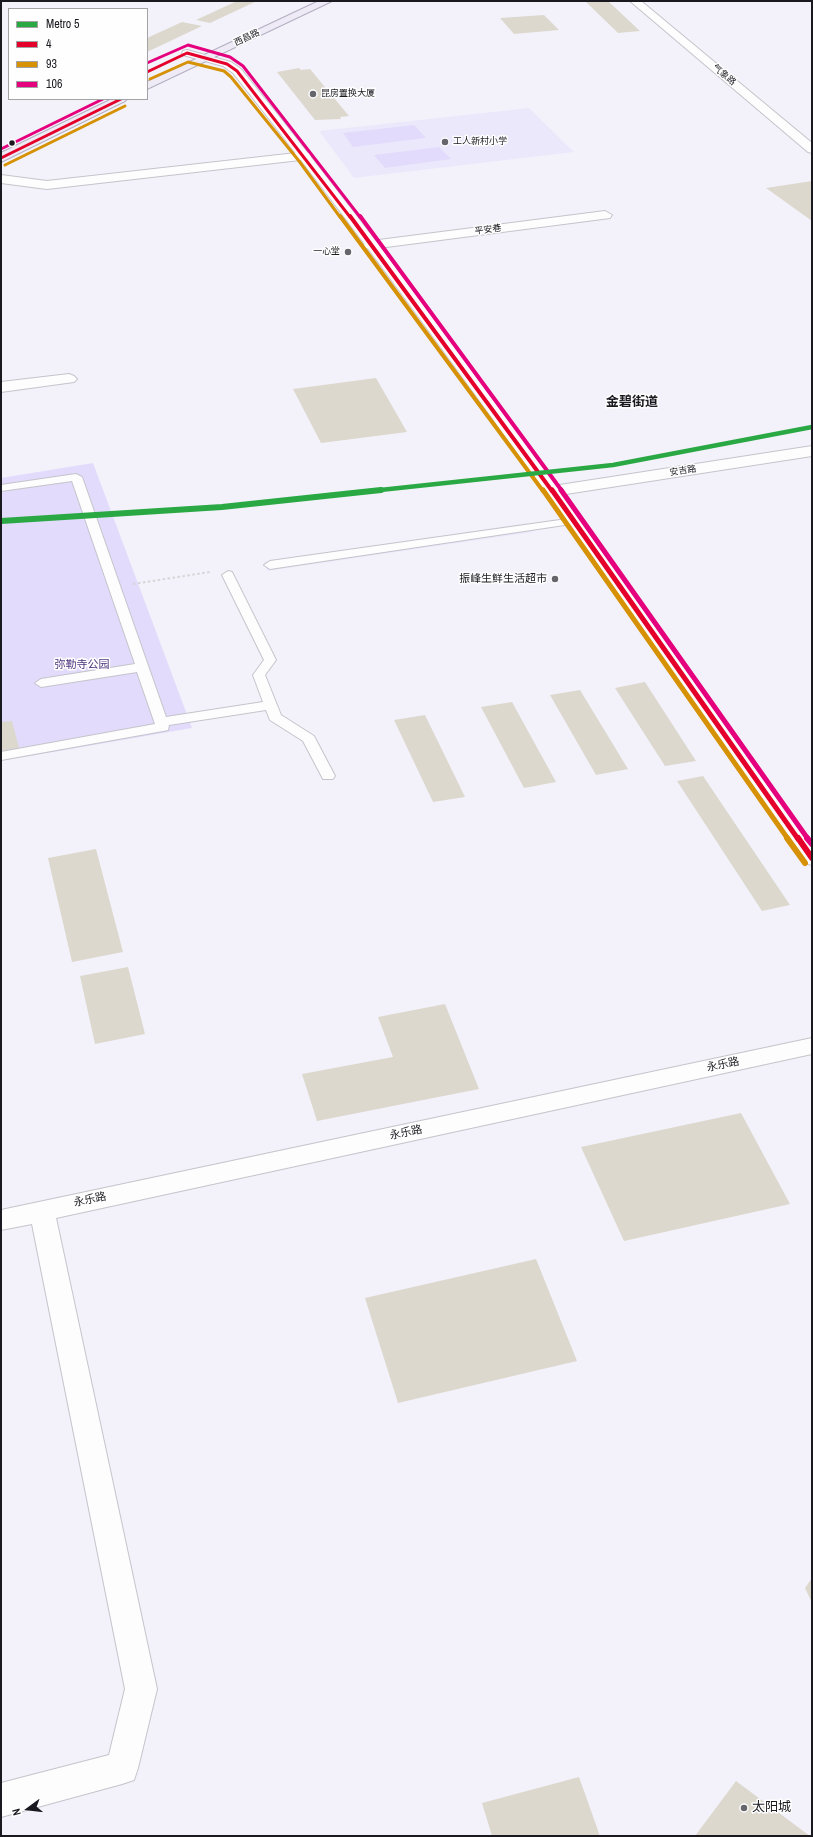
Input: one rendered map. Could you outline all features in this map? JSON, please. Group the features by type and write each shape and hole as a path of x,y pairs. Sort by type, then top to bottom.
{"main road":[{"name":"西昌路","path":"148,86 326,1"},
{"path":"148,72 213,41"},
{"path":"1,142 89,100"},
{"path":"1,158 119,100"}],"street":[{"name":"气象路","path":"635,1 812,149"},
{"path":"187,53 227,64 237,71 305,156 553,491 812,858"},
{"path":"1,180 47,185 305,156"},
{"name":"平安巷","path":"371,245 605,215"},
{"path":"1,387 69,379"},
{"name":"安吉路","path":"553,491 812,451"},
{"name":"永乐路","path":"1,1220 812,1046"},
{"path":"1,1800 122,1768 140,1688 42,1211"}],"lane":[{"path":"1,488 76,477 163,727 1,756"},
{"path":"270,565 574,521"},
{"path":"228,575 270,660 259,675 275,717 309,739 328,776"},
{"path":"41,683 142,667"},
{"path":"161,722 271,705"}],"path":[{"path":"114,587 215,572"}],"shaded area":[{"name":"工人新村小学","path":"529,108 574,152 354,178 319,131"},
{"path":"528,523 533,532 267,571 264,562"}],"green space":[{"path":"414,125 426,138 353,147 343,133"},
{"path":"439,147 451,159 385,168 374,155"},
{"name":"弥勒寺公园","path":"93,463 192,728 1,761 1,478"}],"building":[{"path":"237,1 257,1 210,23 196,20"},
{"path":"585,1 608,1 640,31 618,33"},
{"path":"544,15 559,30 514,34 500,18"},
{"path":"182,22 202,26 148,52 148,38"},
{"name":"昆房置换大厦","path":"299,68 301,70 310,69 349,116 340,117 341,119 315,120 277,72"},
{"path":"812,181 812,221 766,188"},
{"path":"376,378 407,432 321,443 293,389"},
{"path":"645,682 696,761 665,766 615,688"},
{"path":"580,690 628,769 596,775 550,695"},
{"path":"512,702 556,782 524,788 481,707"},
{"path":"425,715 465,797 433,802 394,720"},
{"path":"12,721 19,748 1,751 1,722"},
{"path":"703,776 790,905 762,911 677,781"},
{"path":"96,849 123,952 72,962 48,858"},
{"path":"128,967 145,1034 95,1044 80,976"},
{"path":"445,1004 479,1089 317,1121 302,1074 393,1057 378,1017"},
{"path":"741,1113 790,1204 624,1241 581,1147"},
{"path":"536,1259 577,1361 398,1403 365,1298"},
{"path":"812,1578 812,1603 805,1588"},
{"path":"579,1777 600,1836 492,1836 482,1803"},
{"name":"太阳城","path":"736,1781 810,1836 695,1836"}],"metro line":[{"name":"5","path":"1,521 222,507 613,465 812,427"}],"transit line":[{"name":"106","path":"148,63 188,45 230,57 243,66 318,161 463,353 604,549 812,844"},
{"name":"4","path":"148,72 187,53 227,64 237,71 312,167 459,362 812,858"},
{"name":"93","path":"150,79 188,62 224,71 231,77 299,161 547,496 805,863"},
{"name":"106","path":"1,149 101,100"},
{"name":"4","path":"1,158 119,100"},
{"name":"93","path":"5,165 125,106"}],"place":[{"name":"昆房置换大厦","path":"313,94"},
{"name":"工人新村小学","path":"445,142"},
{"name":"一心堂","path":"348,252"},
{"name":"振峰生鲜生活超市","path":"555,579"},
{"name":"太阳城","path":"744,1808"}],"district":[{"name":"金碧街道","path":"632,403"}]}
